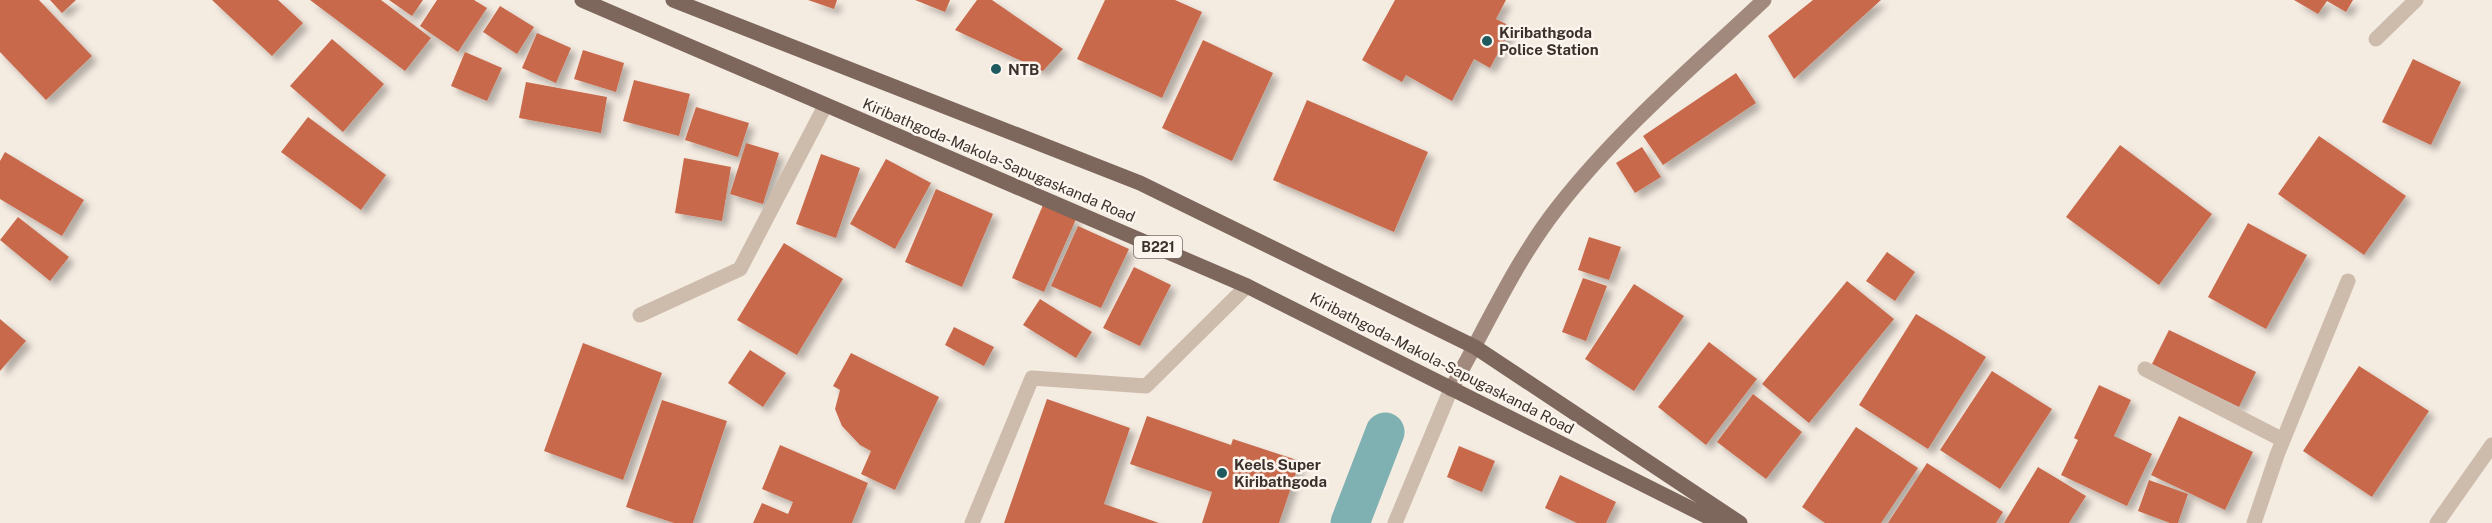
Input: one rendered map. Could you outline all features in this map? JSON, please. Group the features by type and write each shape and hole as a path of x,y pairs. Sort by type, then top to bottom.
{"main road":[{"name":"Kiribathgoda-Makola-Sapugaskanda Road","path":"582,0 1247,286 1720,523"},
{"name":"Kiribathgoda-Makola-Sapugaskanda Road","path":"673,0 1140,183 1475,347 1740,523"}],"street":[{"path":"1395,523 1451,389 1516,268 1570,192 1612,143 1764,0"},
{"path":"2376,39 2416,0"},
{"path":"640,315 740,269 825,106"},
{"path":"2254,523 2283,440 2348,281"},
{"path":"972,523 1032,378 1146,386 1247,286"},
{"path":"2145,369 2283,440"},
{"path":"2437,523 2492,445"}],"building":[{"path":"0,0 39,0 92,56 46,100 0,52"},
{"path":"50,0 76,0 62,13"},
{"path":"212,0 278,0 303,23 272,56"},
{"path":"310,0 381,0 431,38 405,71"},
{"path":"389,0 423,0 412,16"},
{"path":"437,0 474,0 487,8 458,52 420,26"},
{"path":"808,0 837,0 834,9"},
{"path":"915,0 950,0 945,12"},
{"path":"977,0 992,0 1063,49 1043,71 955,30"},
{"path":"1105,0 1175,0 1202,12 1162,98 1077,59"},
{"path":"1395,0 1506,0 1496,19 1512,27 1490,68 1474,59 1452,101 1406,75 1402,82 1362,60"},
{"path":"1813,0 1881,0 1794,79 1768,36"},
{"path":"2294,0 2353,0 2346,12 2327,1 2318,14"},
{"path":"500,6 534,27 517,54 483,32"},
{"path":"537,33 571,48 556,83 522,68"},
{"path":"332,39 384,84 343,132 290,86"},
{"path":"1203,40 1273,73 1232,161 1162,128"},
{"path":"583,50 624,63 616,92 574,79"},
{"path":"465,52 502,68 487,101 451,86"},
{"path":"2413,59 2461,82 2431,145 2382,122"},
{"path":"1736,73 1756,103 1663,165 1643,136"},
{"path":"634,80 690,94 679,136 623,121"},
{"path":"526,82 607,97 601,133 519,118"},
{"path":"1307,100 1428,152 1394,232 1273,180"},
{"path":"696,107 749,123 738,157 685,140"},
{"path":"308,117 386,175 361,210 281,152"},
{"path":"2319,136 2406,196 2364,255 2278,194"},
{"path":"746,143 779,153 763,204 730,194"},
{"path":"2120,145 2212,214 2159,285 2066,217"},
{"path":"1642,147 1661,177 1635,193 1616,163"},
{"path":"5,152 84,200 62,236 0,199 0,161"},
{"path":"821,154 860,168 836,238 796,224"},
{"path":"684,158 731,167 722,221 675,213"},
{"path":"886,159 931,183 895,249 850,224"},
{"path":"936,189 993,214 962,287 905,262"},
{"path":"1043,205 1076,219 1044,292 1012,278"},
{"path":"18,217 69,257 50,281 0,240"},
{"path":"2248,223 2307,255 2266,329 2208,297"},
{"path":"1078,226 1129,249 1101,308 1051,286"},
{"path":"1589,237 1621,247 1609,280 1578,270"},
{"path":"784,243 843,279 797,355 737,320"},
{"path":"1887,252 1915,272 1895,301 1866,281"},
{"path":"1134,267 1171,285 1140,346 1103,328"},
{"path":"1583,278 1607,286 1586,341 1562,332"},
{"path":"1847,281 1894,319 1809,423 1762,384"},
{"path":"1634,284 1684,316 1634,391 1585,359"},
{"path":"1040,299 1092,332 1076,358 1023,325"},
{"path":"1916,314 1986,357 1928,449 1859,405"},
{"path":"0,319 26,341 0,371"},
{"path":"954,327 994,347 984,366 945,345"},
{"path":"2169,330 2256,372 2239,407 2152,364"},
{"path":"1709,342 1757,379 1706,445 1658,407"},
{"path":"583,343 662,373 623,480 544,451"},
{"path":"750,350 786,373 763,407 728,383"},
{"path":"851,353 939,397 895,490 861,474 871,451 860,445 842,426 835,409 840,390 833,386"},
{"path":"2359,366 2429,411 2372,497 2303,451"},
{"path":"1992,371 2052,409 2000,489 1940,450"},
{"path":"2099,385 2131,400 2114,436 2152,454 2127,506 2061,475 2078,440 2074,438"},
{"path":"1753,394 1802,432 1766,479 1717,442"},
{"path":"1047,399 1130,428 1104,504 1159,523 1004,523"},
{"path":"662,400 727,421 693,523 674,523 626,507"},
{"path":"1147,416 1231,445 1233,439 1300,461 1279,523 1202,523 1212,492 1130,464"},
{"path":"2179,416 2253,452 2225,510 2151,475"},
{"path":"1856,427 1918,468 1881,523 1825,523 1802,507"},
{"path":"780,445 868,483 852,523 753,523 762,503 788,514 793,502 762,489"},
{"path":"1459,446 1495,461 1482,492 1447,477"},
{"path":"1927,463 2003,512 1996,523 1888,523"},
{"path":"2038,467 2086,496 2069,523 2004,523"},
{"path":"1560,475 1616,502 1606,523 1577,523 1545,508"},
{"path":"2149,480 2188,494 2178,523 2170,523 2138,511"}],"waterway":[{"path":"1350,523 1385,432"}],"place":[{"name":"Kiribathgoda Police Station","path":"1487,41"},
{"name":"NTB","path":"996,69"},
{"name":"Keels Super Kiribathgoda","path":"1222,473"}]}
